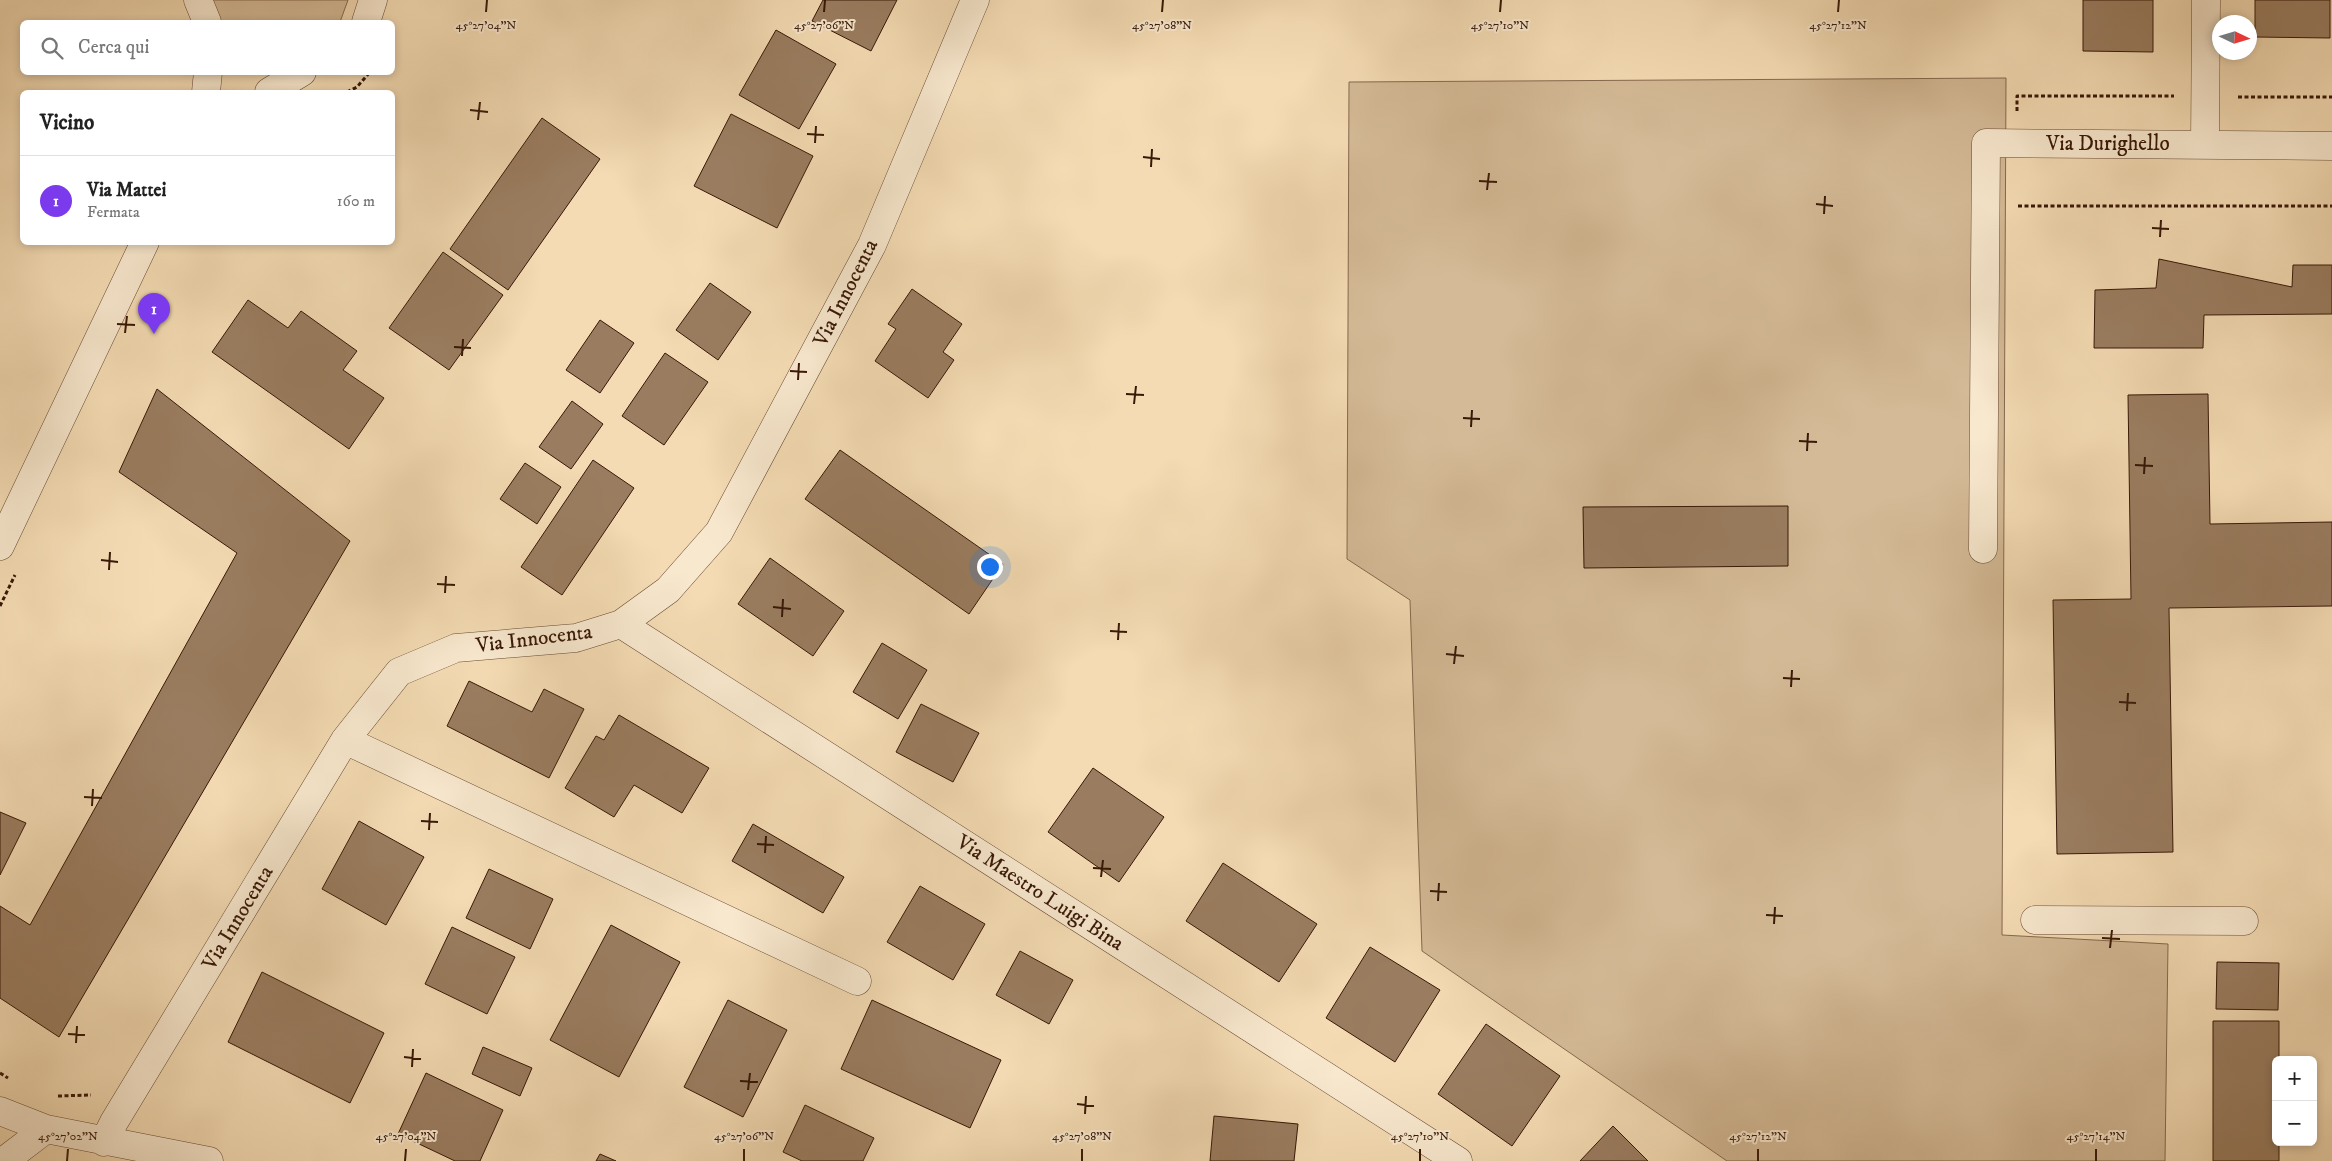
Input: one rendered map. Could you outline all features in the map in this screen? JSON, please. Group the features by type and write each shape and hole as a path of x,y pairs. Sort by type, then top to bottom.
{"street":[{"path":"198,0 206,20"},
{"path":"367,20 373,0"},
{"name":"Via Innocenta","path":"104,1142 345,740 399,672 456,648 576,638 621,624 668,590 719,532 872,246 975,0"},
{"path":"2205,145 2206,0"},
{"path":"206,90 208,75"},
{"path":"272,90 297,75"},
{"name":"Via Durighello","path":"1983,549 1986,143 2332,146"},
{"path":"0,546 144,245"},
{"name":"Via Maestro Luigi Bina","path":"621,624 1458,1161"},
{"path":"345,740 857,980"},
{"path":"2035,920 2244,921"},
{"path":"2,1118 104,1142 209,1161"},
{"path":"4,1161 46,1129"}],"path":[{"path":"351,90 357,87 367,75"},
{"path":"2014,143 2017,96 2332,97"},
{"path":"2017,197 2017,206 2332,206"},
{"path":"0,1073 13,1081"},
{"path":"52,1096 131,1095"}],"shaded area":[{"path":"205,0 348,0 341,20 212,20"},
{"path":"2006,78 2002,935 2168,944 2165,1161 1727,1161 1422,951 1410,600 1347,559 1349,82"}],"building":[{"path":"823,0 897,0 871,51 812,21"},
{"path":"2083,0 2153,0 2153,52 2083,51"},
{"path":"2255,0 2330,0 2330,38 2257,37 2257,15 2255,15"},
{"path":"776,30 836,64 799,129 739,95"},
{"path":"731,114 813,156 777,228 694,186"},
{"path":"542,118 600,159 508,290 450,249"},
{"path":"443,252 503,295 449,370 389,328"},
{"path":"2159,259 2292,287 2293,265 2332,265 2332,314 2204,315 2203,348 2094,348 2095,290 2156,288"},
{"path":"710,283 751,312 718,360 676,330"},
{"path":"912,289 962,324 943,352 954,360 928,398 875,361 896,329 888,324"},
{"path":"248,300 288,328 301,311 357,351 343,370 384,398 349,449 212,352"},
{"path":"600,320 634,343 600,393 566,370"},
{"path":"665,353 708,382 664,445 622,416"},
{"path":"157,389 350,541 59,1037 0,998 0,906 30,925 237,553 119,472"},
{"path":"2208,394 2210,524 2332,522 2332,606 2169,608 2173,852 2057,854 2053,600 2131,599 2128,395"},
{"path":"572,401 603,424 571,469 539,447"},
{"path":"840,450 1003,564 969,614 805,499"},
{"path":"593,460 634,488 562,595 521,567"},
{"path":"525,463 561,487 537,524 500,499"},
{"path":"1788,506 1788,566 1584,568 1583,507"},
{"path":"770,558 844,611 813,656 738,604"},
{"path":"882,643 927,670 898,719 853,692"},
{"path":"469,681 532,712 544,689 584,709 549,778 447,726"},
{"path":"921,704 979,733 953,782 896,752"},
{"path":"619,715 709,768 682,813 634,785 614,817 565,788 596,736 604,740"},
{"path":"1093,768 1164,817 1119,882 1048,832"},
{"path":"0,812 26,823 0,875"},
{"path":"359,821 424,857 386,925 322,889"},
{"path":"753,824 844,877 823,913 732,861"},
{"path":"1223,863 1317,924 1279,982 1186,921"},
{"path":"489,869 553,899 530,949 466,918"},
{"path":"920,886 985,924 953,980 887,942"},
{"path":"611,925 680,962 619,1077 550,1040"},
{"path":"452,927 515,957 487,1014 425,984"},
{"path":"1370,947 1440,990 1395,1062 1326,1018"},
{"path":"1020,951 1073,980 1049,1024 996,995"},
{"path":"2217,962 2279,963 2278,1010 2216,1009"},
{"path":"262,972 384,1033 350,1103 228,1042"},
{"path":"728,1000 787,1030 743,1117 684,1087"},
{"path":"872,1000 1001,1060 970,1128 841,1069"},
{"path":"2213,1021 2279,1021 2279,1056 2272,1056 2272,1146 2279,1146 2279,1161 2213,1161"},
{"path":"1486,1024 1560,1076 1512,1146 1438,1094"},
{"path":"483,1047 532,1068 520,1096 472,1074"},
{"path":"426,1073 503,1110 480,1161 455,1161 398,1134"},
{"path":"805,1105 874,1138 863,1161 802,1161 783,1152"},
{"path":"1214,1116 1298,1124 1294,1161 1210,1161"},
{"path":"1613,1126 1648,1161 1580,1161"},
{"path":"600,1154 616,1161 596,1161"}],"place":[{"name":"Via Mattei","path":"154,334"}]}
